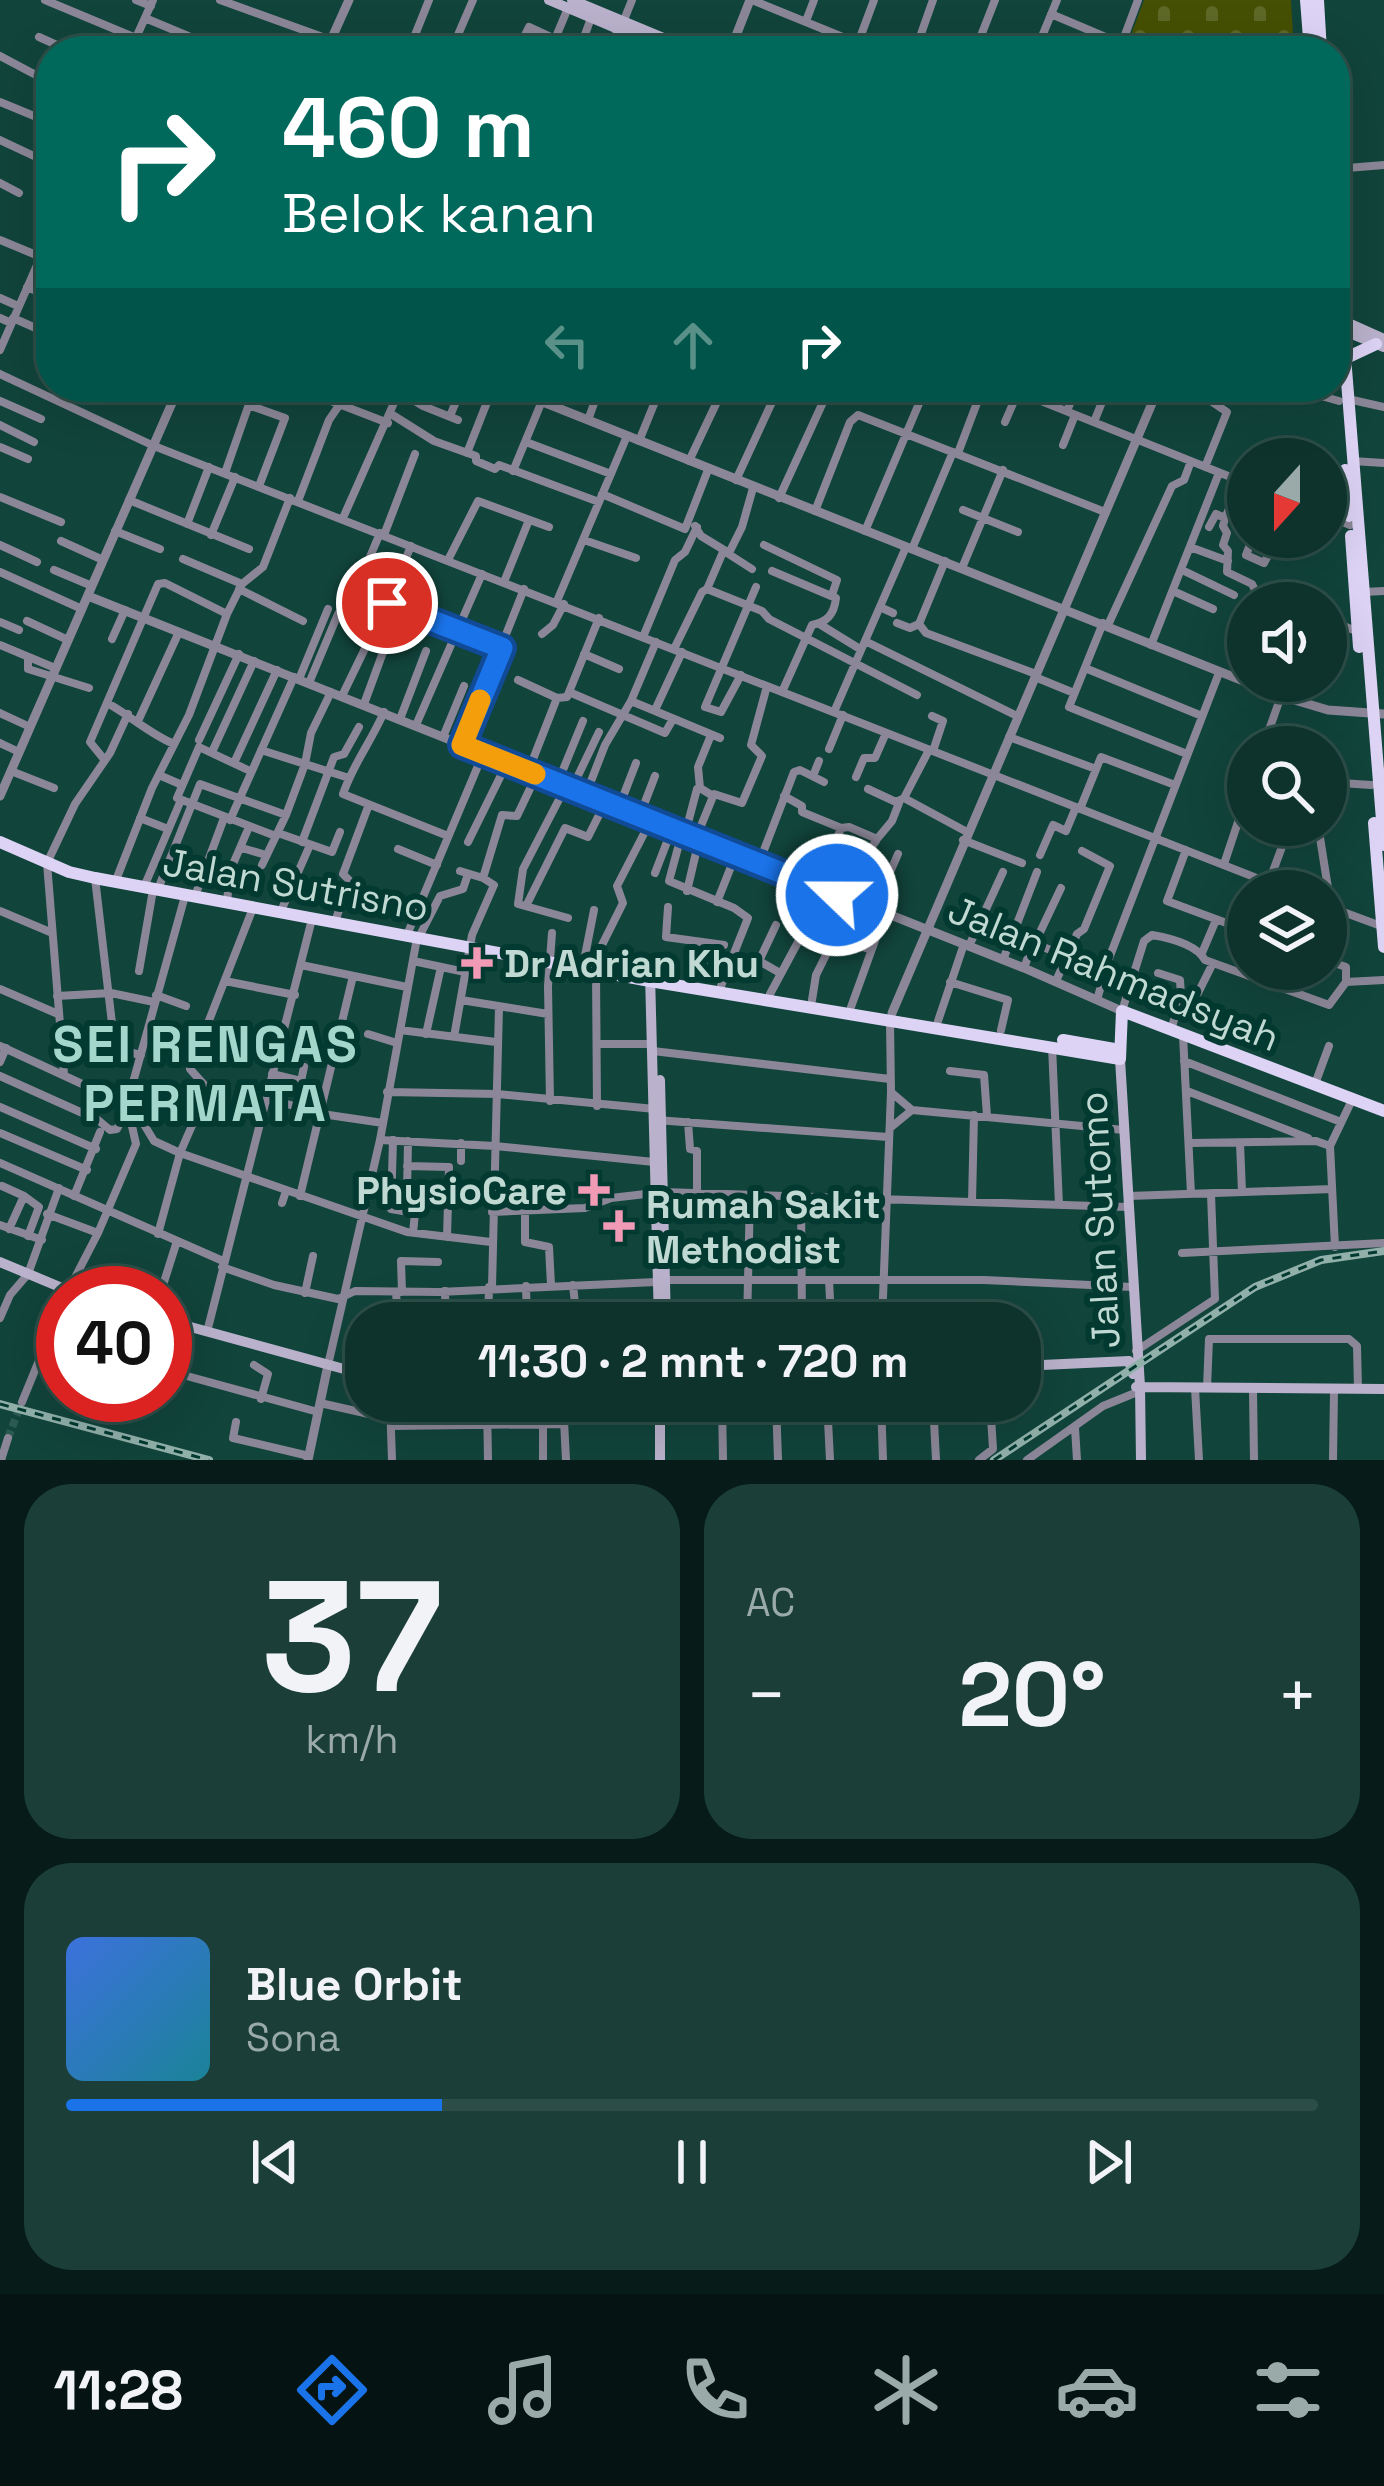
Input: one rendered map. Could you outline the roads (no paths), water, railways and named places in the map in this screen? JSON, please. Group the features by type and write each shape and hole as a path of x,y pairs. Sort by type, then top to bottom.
{"main road":[{"path":"549,0 572,2 641,36"},
{"path":"1306,0 1309,36"},
{"path":"1318,0 1321,36"},
{"path":"572,2 591,18 652,36"},
{"path":"1350,329 1381,343"},
{"path":"1350,351 1381,343"},
{"path":"1344,402 1374,713 1384,947"},
{"path":"1344,402 1358,631 1374,713"},
{"path":"1378,790 1384,845"},
{"name":"Jalan Sutrisno","path":"0,842 47,863 115,882 654,978 1120,1054"},
{"path":"654,978 662,1302"},
{"name":"Jalan Sutrisno","path":"654,978 1001,1030 1120,1054"},
{"name":"Jalan Rahmadsyah","path":"1122,1011 1383,1112"},
{"name":"Jalan Sutomo","path":"1122,1011 1120,1054 1141,1460"},
{"path":"656,1114 658,1194"},
{"path":"0,1262 36,1278"},
{"path":"192,1328 345,1369"},
{"path":"1041,1364 1133,1356"},
{"path":"1137,1389 1384,1389"},
{"path":"660,1422 660,1460"}],"street":[{"path":"44,0 131,36"},
{"path":"136,0 152,3 137,36"},
{"path":"220,0 266,19 292,23 312,36"},
{"path":"333,36 349,0"},
{"path":"415,36 429,0"},
{"path":"457,36 473,0"},
{"path":"616,36 632,0"},
{"path":"736,36 751,0 841,36"},
{"path":"806,22 814,0"},
{"path":"861,36 874,0"},
{"path":"920,36 933,0"},
{"path":"981,36 994,0"},
{"path":"1042,36 1057,0"},
{"path":"1124,36 1138,0"},
{"path":"556,36 572,2"},
{"path":"1051,14 1096,36"},
{"path":"146,18 189,36"},
{"path":"584,36 591,18"},
{"path":"525,36 529,27 548,36"},
{"path":"0,56 36,75"},
{"path":"0,102 36,117"},
{"path":"0,140 36,157"},
{"path":"1350,168 1384,165"},
{"path":"0,184 20,194"},
{"path":"0,240 36,255"},
{"path":"0,350 36,266"},
{"path":"27,287 36,291"},
{"path":"0,298 18,306"},
{"path":"0,318 36,329"},
{"path":"0,374 36,386"},
{"path":"0,401 41,419"},
{"path":"1350,401 1384,407"},
{"path":"72,402 154,446 1236,870"},
{"path":"0,796 173,402"},
{"path":"211,536 252,402"},
{"path":"115,882 227,614 240,586 263,567 336,402 389,418 495,469 499,465 691,526 752,569"},
{"path":"343,518 395,402"},
{"path":"417,402 454,418 458,402"},
{"path":"467,453 487,402"},
{"path":"513,471 541,402"},
{"path":"547,402 708,470 1153,642 1227,676"},
{"path":"588,420 595,402"},
{"path":"639,441 655,402"},
{"path":"689,462 717,402"},
{"path":"736,481 772,402"},
{"path":"779,498 823,402"},
{"path":"865,531 920,402"},
{"path":"829,749 862,645 977,402"},
{"path":"1005,422 1014,402"},
{"path":"1044,402 1227,475"},
{"path":"1063,445 1074,402"},
{"path":"1094,422 1102,402"},
{"path":"882,1302 891,1017 1152,402"},
{"path":"1205,467 1227,412 1212,402"},
{"path":"251,406 285,418 259,486"},
{"path":"815,511 850,422 862,416 1105,512"},
{"path":"0,425 34,442"},
{"path":"542,634 553,625 626,436"},
{"path":"526,442 611,474"},
{"path":"0,447 28,459"},
{"path":"392,590 362,576 415,454"},
{"path":"1187,754 1071,709 1069,704 1172,486 1182,482 1191,461"},
{"path":"1352,461 1384,463"},
{"path":"187,524 209,467"},
{"path":"643,637 675,560 685,552 708,470"},
{"path":"962,568 1003,470"},
{"path":"1153,642 1219,472"},
{"path":"655,710 702,592 742,527 754,488"},
{"path":"0,497 61,522"},
{"path":"129,500 249,548"},
{"path":"448,560 478,501 549,527"},
{"path":"963,510 1018,532"},
{"path":"1209,527 1216,514 1226,518 1223,545 1228,549 1228,573 1248,582"},
{"path":"503,582 529,520"},
{"path":"116,532 160,549"},
{"path":"584,540 636,557"},
{"path":"61,542 103,560"},
{"path":"0,545 38,562"},
{"path":"764,545 837,580 832,595"},
{"path":"242,848 264,860 305,764 311,733 387,603 411,546"},
{"path":"1190,547 1228,561"},
{"path":"183,559 303,621"},
{"path":"788,578 796,561"},
{"path":"882,608 911,628 919,624 945,561"},
{"path":"54,570 90,591"},
{"path":"1182,570 1227,592"},
{"path":"772,571 836,598 833,611 821,625"},
{"path":"0,572 82,609"},
{"path":"416,725 482,574"},
{"path":"103,758 90,744 142,617 163,582 227,614"},
{"path":"741,675 721,712 704,704 756,587"},
{"path":"462,745 524,589"},
{"path":"707,590 917,695"},
{"path":"1364,592 1384,590"},
{"name":"Jalan Rahmadsyah","path":"90,591 142,617 1122,1011"},
{"path":"1174,591 1213,610"},
{"path":"387,603 502,648"},
{"path":"112,639 125,610"},
{"path":"0,1076 98,1120 110,1130 117,1129 190,895 333,611"},
{"path":"518,680 565,699 598,618"},
{"path":"27,621 68,640"},
{"path":"0,622 19,630"},
{"path":"782,692 813,624 1017,716"},
{"path":"919,624 926,633 1074,693"},
{"path":"1347,627 1358,631"},
{"path":"138,721 179,632"},
{"path":"364,704 389,636"},
{"path":"586,794 656,642"},
{"path":"0,645 28,657 26,667 88,688"},
{"path":"400,719 426,651"},
{"path":"199,740 239,654"},
{"path":"584,654 619,669"},
{"path":"212,752 254,661"},
{"path":"1084,668 1202,716"},
{"path":"233,763 277,670"},
{"path":"1097,1000 1219,673"},
{"path":"443,737 464,686"},
{"path":"655,874 716,793 742,803 762,756 751,745 767,686"},
{"path":"569,692 665,733 673,718"},
{"path":"483,878 502,815 517,816 557,698"},
{"path":"631,701 711,734"},
{"path":"1302,702 1333,711 1374,713"},
{"path":"109,704 174,744"},
{"path":"710,710 711,734 698,773 701,790 713,796"},
{"path":"384,712 370,746 355,761 343,794 448,836"},
{"path":"64,1076 47,863 128,715"},
{"path":"770,994 827,891 892,821 943,720 932,716"},
{"path":"1,717 30,727"},
{"path":"565,785 583,721"},
{"path":"280,913 328,771 359,727"},
{"path":"568,918 518,904 523,869 565,785 599,732"},
{"path":"856,777 864,758 875,758 886,733"},
{"path":"1007,737 1096,769"},
{"path":"0,743 19,752"},
{"path":"250,771 198,748 178,798 249,827 332,852 340,832"},
{"path":"261,750 349,778"},
{"path":"236,1422 233,1438 309,1458 380,1140 414,936 424,896 483,754"},
{"path":"1040,855 1053,824 1066,831 1101,757 1175,785"},
{"path":"813,776 819,761"},
{"path":"468,842 507,763"},
{"path":"619,807 636,763"},
{"path":"759,863 797,770 824,782"},
{"path":"11,771 54,788"},
{"path":"159,775 182,785"},
{"path":"591,967 623,903 617,886 645,818 656,776"},
{"path":"152,888 202,784 286,815"},
{"path":"1347,785 1378,790"},
{"path":"697,789 687,835 669,881 748,918 721,986"},
{"path":"868,789 902,800 1022,863"},
{"path":"784,796 802,806 802,812 877,839"},
{"path":"139,971 152,888 181,800"},
{"path":"526,906 565,827 588,837 606,801"},
{"path":"335,922 349,880 343,874 368,807"},
{"path":"140,818 168,830"},
{"path":"227,902 230,872 249,827"},
{"path":"827,891 841,828"},
{"path":"687,835 687,891"},
{"path":"1223,865 1230,846"},
{"path":"398,849 437,865"},
{"path":"1186,850 1167,901 1227,924"},
{"path":"1056,981 1110,866 1082,851"},
{"path":"717,902 736,854"},
{"path":"850,1006 898,854"},
{"path":"414,936 441,896 463,889 464,872 494,884 470,946 454,1037"},
{"path":"938,1021 950,982 1003,872"},
{"path":"1003,960 1036,872"},
{"path":"95,878 115,1049"},
{"path":"1024,968 1038,947 1061,888"},
{"path":"424,896 437,902"},
{"path":"158,1234 180,1154 208,1089 190,1069 254,907"},
{"path":"668,907 664,936 724,945"},
{"path":"0,910 50,932"},
{"path":"594,910 591,967 598,1044 597,1106"},
{"path":"1347,913 1382,927"},
{"path":"207,1332 312,918"},
{"path":"1216,920 1203,958 1227,968"},
{"path":"980,923 1175,999"},
{"path":"776,925 759,961 780,973"},
{"path":"807,926 871,950"},
{"path":"550,1101 552,933"},
{"path":"812,1000 818,969 836,938"},
{"path":"1122,1011 1146,938 1173,939 1202,953"},
{"path":"690,980 697,942"},
{"path":"694,958 728,964"},
{"path":"413,961 465,972"},
{"path":"1198,993 1213,963"},
{"path":"301,964 407,987"},
{"path":"426,1034 441,967"},
{"path":"1158,973 1180,980 1177,1032 1187,1091 1191,1195"},
{"path":"299,1196 353,976"},
{"path":"1347,982 1384,980"},
{"path":"225,981 295,995"},
{"path":"950,982 1008,1000 1001,1030"},
{"path":"0,989 58,1015"},
{"path":"1286,990 1329,1006 1340,990"},
{"path":"57,996 111,993 187,1006"},
{"path":"461,1000 548,1015"},
{"path":"489,1302 499,1007"},
{"path":"400,1030 496,1042"},
{"path":"368,1034 397,1042"},
{"path":"598,1044 890,1079"},
{"path":"1052,1046 1059,1204"},
{"path":"1315,1084 1329,1046"},
{"path":"0,1062 3,1047 122,1101 142,1116 152,1138 180,1154 363,1219 413,1233 491,1242"},
{"path":"62,1053 115,1049 141,1055"},
{"path":"1184,1060 1341,1122"},
{"path":"272,1074 301,1081 304,1067"},
{"path":"950,1071 984,1075 987,1116"},
{"path":"1187,1091 1330,1146"},
{"path":"387,1092 498,1094 656,1114 688,1123 888,1133 912,1110"},
{"path":"891,1092 912,1110 1124,1130"},
{"path":"266,1098 322,1114 383,1123"},
{"path":"1335,1247 1330,1146 1352,1100"},
{"path":"82,1266 136,1144 122,1101"},
{"path":"0,1107 96,1149"},
{"path":"972,1202 974,1115"},
{"path":"688,1123 690,1150 697,1151 697,1193"},
{"path":"74,1196 100,1132"},
{"path":"0,1133 87,1170"},
{"path":"136,1144 152,1138"},
{"path":"380,1140 654,1162"},
{"path":"393,1140 391,1209 415,1213 413,1233"},
{"path":"407,1193 408,1141"},
{"path":"1190,1143 1316,1141"},
{"path":"461,1143 461,1161"},
{"path":"1240,1143 1242,1192"},
{"path":"28,1237 39,1208 24,1196 1,1188 5,1165 223,1264 305,1293 342,1298 355,1291 446,1292 661,1281 883,1279 1132,1287"},
{"path":"407,1166 449,1167 447,1238"},
{"path":"0,1318 10,1295 28,1274 59,1189"},
{"path":"492,1212 585,1208 610,1198 658,1194 1059,1204 1332,1189"},
{"path":"282,1203 286,1191"},
{"path":"1133,1356 1215,1299 1211,1194"},
{"path":"747,1302 750,1195"},
{"path":"24,1196 5,1227 42,1240"},
{"path":"801,1197 802,1302"},
{"path":"525,1208 525,1242 550,1247 551,1285"},
{"path":"47,1214 98,1233"},
{"path":"169,1266 177,1241"},
{"path":"1182,1253 1384,1243"},
{"path":"478,1244 490,1258"},
{"path":"305,1293 314,1256"},
{"path":"399,1302 401,1261 438,1262"},
{"path":"829,1280 830,1302"},
{"path":"573,1285 575,1302"},
{"path":"526,1286 526,1302"},
{"path":"446,1292 446,1302"},
{"path":"1199,1460 1201,1388 1209,1339 1349,1339 1357,1346 1358,1389"},
{"path":"254,1365 268,1374 261,1399"},
{"path":"22,1402 36,1367"},
{"path":"192,1378 261,1399 345,1411"},
{"path":"1027,1460 1103,1406 1137,1389"},
{"path":"1253,1390 1254,1460"},
{"path":"1334,1391 1334,1460"},
{"path":"391,1422 392,1460"},
{"path":"722,1422 723,1460"},
{"path":"777,1422 778,1460"},
{"path":"828,1422 830,1460"},
{"path":"882,1422 883,1460"},
{"path":"934,1422 936,1460"},
{"path":"979,1460 991,1452 990,1422"},
{"path":"487,1424 488,1460"},
{"path":"543,1424 543,1460"},
{"path":"391,1426 563,1424 566,1460"},
{"path":"1075,1428 1077,1460"},
{"path":"0,1460 8,1438"}],"tunnel":[{"path":"8,1438 22,1402"}],"railway":[{"path":"994,1460 1255,1287 1321,1260 1384,1251"},
{"path":"0,1404 209,1460"}],"place":[{"name":"Dr Adrian Khu","path":"477,963"},
{"name":"PhysioCare","path":"594,1190"},
{"name":"Rumah Sakit Methodist","path":"619,1226"}],"district":[{"name":"SEI RENGAS PERMATA","path":"206,1073"}]}
